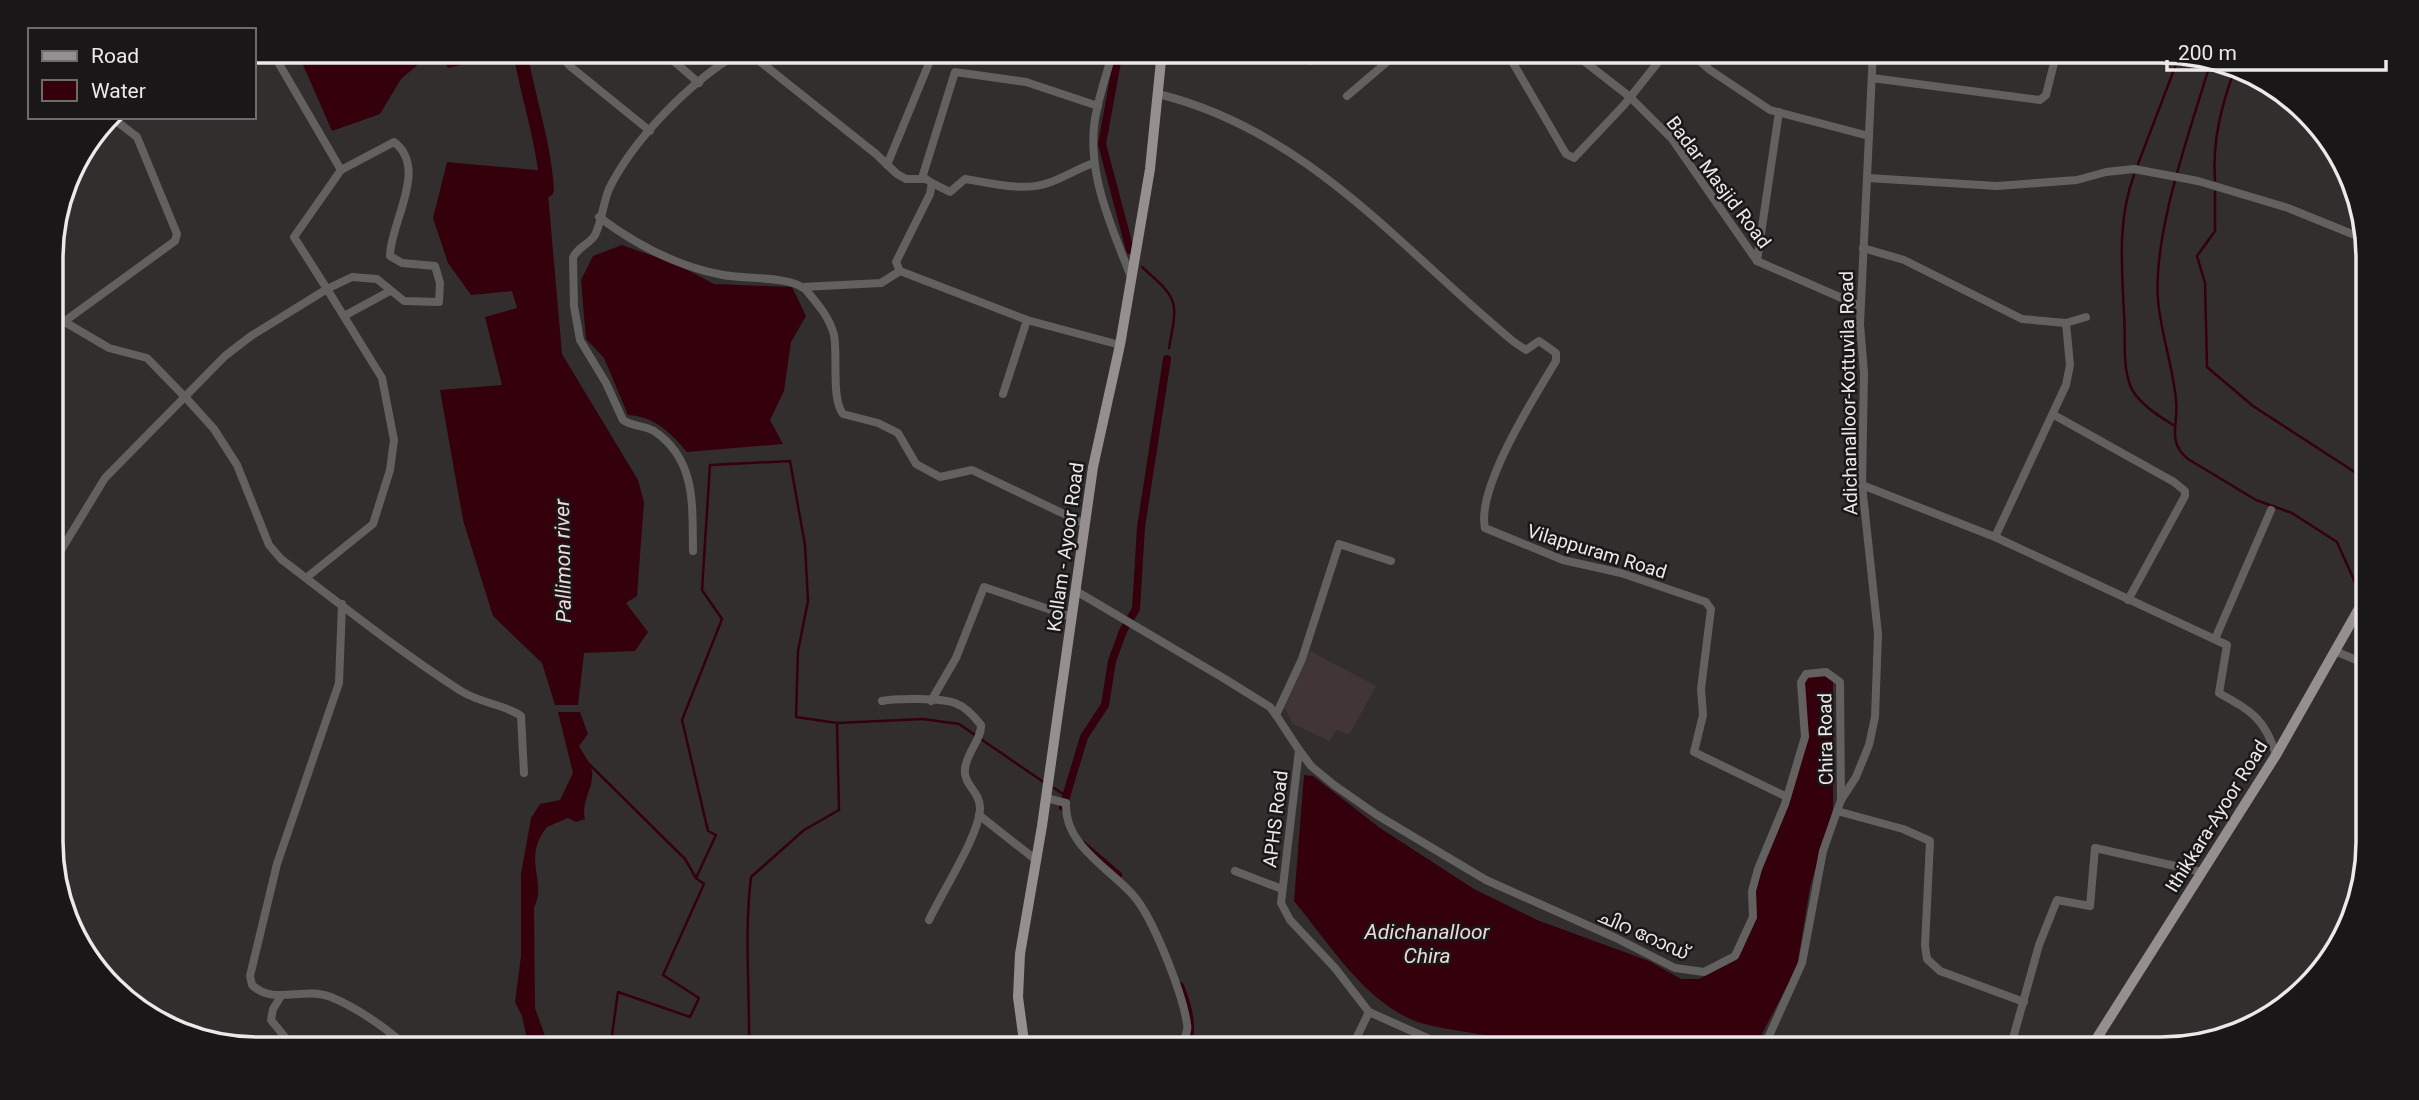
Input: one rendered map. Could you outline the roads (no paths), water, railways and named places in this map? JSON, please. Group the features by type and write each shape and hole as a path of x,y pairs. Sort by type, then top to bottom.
{"main road":[{"name":"Kollam - Ayoor Road","path":"1023,1037 1018,997 1020,965 1093,467 1132,280 1150,169 1162,63"},
{"name":"Ithikkara-Ayoor Road","path":"2098,1037 2276,755 2356,616"}],"street":[{"path":"279,63 341,170"},
{"path":"566,63 650,131"},
{"path":"676,63 699,83"},
{"path":"693,551 690,480 687,473 662,437 649,428 623,420 606,383 580,340 576,326 573,258 577,249 594,237 599,217 624,162 650,131 699,83 725,63"},
{"path":"761,63 901,177 922,178 950,192 965,179 1024,187 1048,183 1094,163"},
{"path":"887,165 929,63"},
{"path":"1110,63 1093,133 1094,163 1114,238 1132,280"},
{"path":"1347,96 1386,63"},
{"path":"1513,63 1570,157 1578,157 1657,63"},
{"name":"Badar Masjid Road","path":"1586,63 1630,97 1672,139 1757,261 1860,306"},
{"path":"1704,63 1754,100 1779,112 1869,136"},
{"name":"Adichanalloor-Kottuvila Road","path":"1769,1037 1802,963 1823,851 1841,800 1856,777 1869,745 1875,717 1878,634 1862,485 1864,373 1860,306 1873,63"},
{"path":"1872,78 2033,101 2046,94 2054,63"},
{"path":"922,178 955,72 1026,82 1098,106"},
{"name":"Vilappuram Road","path":"1158,94 1206,108 1272,139 1316,168 1399,237 1514,342 1526,350 1539,341 1556,353 1556,361 1509,440 1492,485 1485,528 1563,560 1621,573 1706,603 1711,609 1701,689 1703,715 1694,752 1787,797"},
{"path":"1757,261 1779,112"},
{"path":"118,122 137,137 177,234 174,241 65,321 108,348 147,358 186,398 214,429 237,465 269,545 281,559 398,649 461,691 481,703 514,711 521,716 524,772"},
{"path":"63,547 105,478 225,356 251,336 327,289 348,278 373,277 404,301 439,302 440,284 435,266 402,263 390,256 393,233 405,197 409,167 394,142 341,170 294,237 327,289 344,316 382,378 394,440 390,470 373,524 306,578"},
{"path":"1868,178 1997,186 2077,180 2120,169 2178,177 2288,208 2354,235"},
{"path":"932,183 930,194 896,262 900,271 1027,320 1120,345"},
{"path":"599,217 628,239 703,271 787,281 802,287 881,283 900,271"},
{"path":"1863,247 1904,260 2010,314 2035,322 2066,323 2086,317"},
{"path":"802,287 822,311 834,335 839,402 843,414 891,429 902,438 916,464 940,477 972,470 1085,524"},
{"path":"344,316 390,291"},
{"path":"1003,394 1027,320"},
{"path":"1995,537 2054,415 2069,375 2066,323"},
{"path":"2054,415 2175,482 2185,491 2128,600"},
{"path":"1862,485 1995,537 2227,645 2219,692 2253,712 2269,731 2276,755"},
{"path":"2215,639 2271,510"},
{"path":"1276,715 1302,659 1339,544 1391,561"},
{"path":"931,701 956,658 984,587 1072,617"},
{"name":"APHS Road","path":"1076,591 1270,707 1276,715 1299,750 1291,835 1282,889 1284,912 1335,968 1369,1012"},
{"path":"342,604 339,683 277,864 252,960 252,985 268,995 281,996 305,991 331,997 396,1037"},
{"path":"2335,651 2356,661"},
{"name":"Chira Road","path":"1801,682 1805,674 1826,672 1840,682 1841,800"},
{"name":"ചിറ റോഡ്","path":"1299,750 1311,766 1334,785 1486,880 1616,938 1675,968 1696,973 1730,960 1745,938 1753,917 1752,891 1758,869 1787,797 1805,737 1801,682"},
{"path":"882,701 894,698 956,703 973,715 981,730 967,757 964,772 966,780 976,790 979,815 976,830 929,920"},
{"path":"1046,798 1066,803 1066,820 1073,836 1135,896 1153,927 1188,1026 1184,1037"},
{"path":"1837,811 1903,829 1930,841 1932,858 1924,946 1927,959 1940,971 2024,1002"},
{"path":"979,815 1036,860"},
{"path":"2014,1037 2039,945 2057,900 2090,906 2095,848 2202,872"},
{"path":"1235,871 1282,889"},
{"path":"281,996 273,1009 271,1020 285,1037"},
{"path":"1357,1037 1369,1012 1425,1037"}],"water":[{"path":"302,63 420,63 401,79 380,114 332,131"},
{"path":"445,63 469,63 448,68"},
{"path":"447,162 546,171 562,354 638,480 644,502 637,596 626,603 648,632 635,651 584,653 578,705 555,705 542,663 493,616 463,520 440,390 502,385 485,317 517,308 512,291 471,295 448,263 433,218"},
{"path":"622,245 678,265 714,284 792,287 806,316 791,342 784,391 770,420 783,444 687,452 654,422 628,415 604,358 586,339 581,280 593,256"},
{"name":"Adichanalloor Chira","path":"1828,676 1833,681 1833,809 1810,887 1797,967 1760,1037 1493,1037 1427,1025 1396,1012 1363,985 1294,901 1304,775 1313,776 1380,828 1474,889 1537,920 1649,961 1681,979 1699,979 1726,965 1742,951 1756,915 1756,886 1809,737 1803,682 1810,677"},
{"path":"558,712 580,712 588,734 579,746 591,767 592,780 585,806 585,819 576,822 568,818 547,827 536,850 538,898 534,907 535,1008 545,1037 526,1037 522,1016 515,1002 521,956 521,874 531,818 540,804 560,800 573,773"}],"waterway":[{"name":"Pallimon river","path":"523,63 543,155 547,190"},
{"path":"1117,63 1102,144 1130,250"},
{"path":"2138,164 2176,63"},
{"path":"2208,69 2167,212 2158,273 2158,300 2176,400 2177,446 2188,459 2256,500 2292,513 2337,542 2356,585"},
{"path":"2215,180 2219,122 2232,77"},
{"path":"2134,175 2125,209 2122,244 2126,368 2130,385 2137,397 2173,425"},
{"path":"2215,192 2215,231 2197,256 2205,283 2207,367 2253,406 2356,473"},
{"path":"1142,267 1163,287 1173,302 1174,320 1169,348"},
{"path":"1063,807 1084,737 1105,705 1112,661 1123,631 1136,609 1141,527 1167,359"},
{"path":"612,1037 618,992 690,1017 699,998 663,975 704,884 696,878 716,835 708,831 682,720 722,619 702,590 710,465 790,461 805,545 808,601 798,651 796,717 837,723 923,719 959,724 1042,781"},
{"path":"749,1037 748,941 751,877 804,830 839,810 837,723"},
{"path":"588,763 685,859 696,878"},
{"path":"1054,788 1066,796"},
{"path":"1083,845 1118,875"},
{"path":"1180,986 1188,1009 1190,1037"}]}
